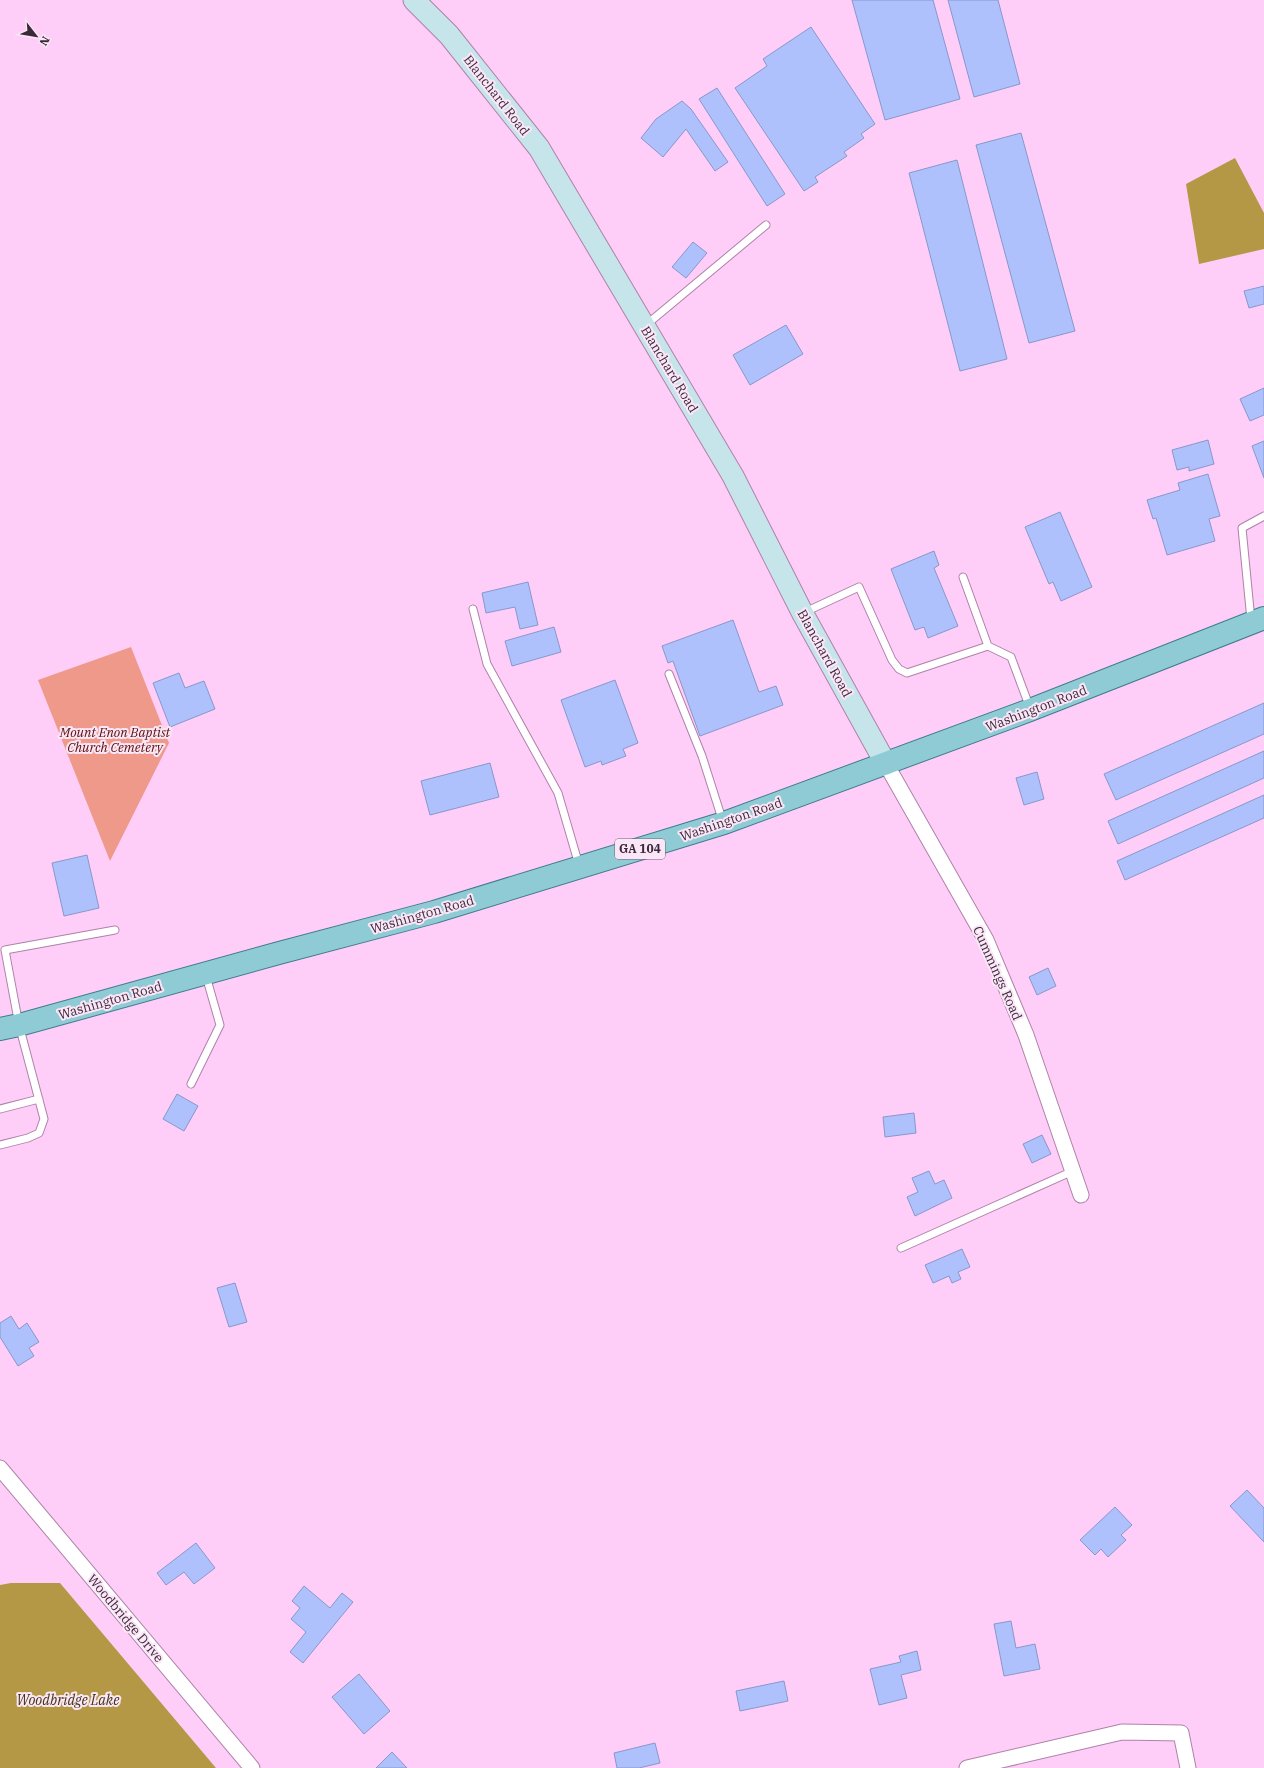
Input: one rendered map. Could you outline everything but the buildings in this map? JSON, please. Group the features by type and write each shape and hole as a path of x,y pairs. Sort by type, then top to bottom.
{"main road":[{"name":"Washington Road","path":"10,1027 434,912 724,823 1030,710 1258,620"}],"street":[{"name":"Blanchard Road","path":"414,0 449,35 539,148 733,476 803,614 886,764"},
{"name":"Cummings Road","path":"886,764 986,940 1026,1035 1081,1195"},
{"name":"Woodbridge Drive","path":"0,1468 252,1768"},
{"path":"968,1768 1122,1732 1181,1733 1188,1768"}],"lane":[{"path":"644,326 766,225"},
{"path":"1258,620 1242,528 1264,516"},
{"path":"962,577 988,646 1011,657 1030,710"},
{"path":"803,614 859,587 892,660 899,669 907,673 988,646"},
{"path":"473,609 487,664 558,793 579,868"},
{"path":"669,674 702,756 724,823"},
{"path":"0,1145 28,1138 39,1133 44,1119 38,1099 10,1027 5,950 115,930"},
{"path":"191,1084 220,1025 205,974"},
{"path":"0,1109 38,1099"},
{"path":"901,1248 1073,1171"}],"green space":[{"name":"Mount Enon Baptist Church Cemetery","path":"131,647 169,743 110,861 38,680"}],"water":[{"path":"1235,158 1264,213 1264,249 1199,264 1186,184"},
{"name":"Woodbridge Lake","path":"11,1583 60,1583 216,1768 0,1768 0,1585"}]}
